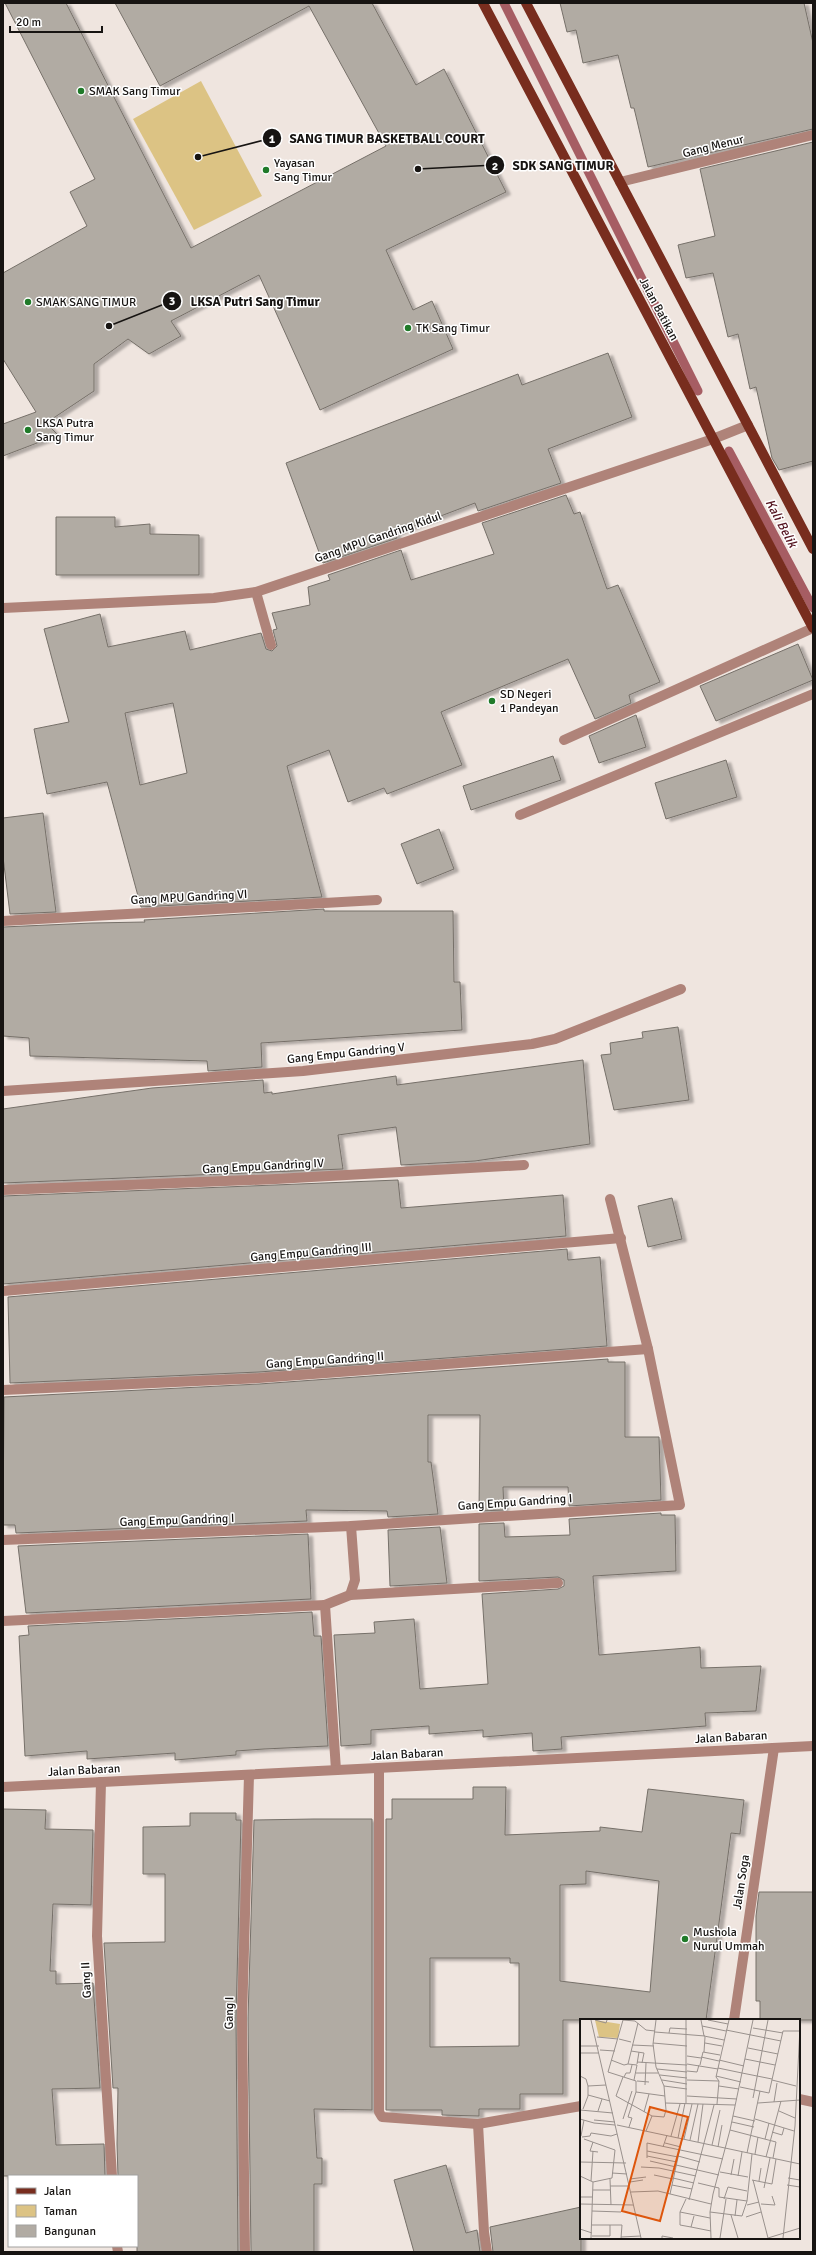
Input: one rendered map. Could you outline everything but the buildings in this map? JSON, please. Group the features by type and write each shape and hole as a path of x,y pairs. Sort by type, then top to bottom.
{"main road":[{"name":"Jalan Batikan","path":"483,3 813,628"},
{"name":"Jalan Batikan","path":"526,3 748,425 812,543"}],"street":[{"name":"Gang Menur","path":"620,182 813,135"},
{"name":"Gang MPU Gandring Kidul","path":"3,608 214,598 256,592 713,439 748,425"},
{"path":"256,592 271,646"},
{"path":"564,740 813,628"},
{"path":"520,815 813,694"},
{"name":"Gang MPU Gandring VI","path":"3,921 377,900"},
{"name":"Gang Empu Gandring V","path":"3,1091 304,1072 532,1044 555,1039 681,989"},
{"name":"Gang Empu Gandring IV","path":"3,1190 276,1179 524,1165"},
{"path":"610,1199 648,1349"},
{"name":"Gang Empu Gandring III","path":"3,1291 621,1238"},
{"name":"Gang Empu Gandring II","path":"3,1390 259,1378 648,1349"},
{"name":"Gang Empu Gandring I","path":"3,1540 351,1526 680,1505 648,1349"},
{"path":"350,1595 355,1580 351,1526"},
{"path":"3,1621 325,1605 350,1595 558,1583"},
{"path":"325,1605 336,1770"},
{"name":"Jalan Babaran","path":"3,1787 813,1746"},
{"name":"Jalan Soga","path":"734,2019 774,1748"},
{"path":"379,1768 379,2112 382,2117 478,2124 580,2106"},
{"name":"Gang I","path":"244,2252 242,2018 249,1775"},
{"name":"Gang II","path":"101,1782 97,1936 112,2175"},
{"path":"800,2099 813,2102"},
{"path":"478,2124 484,2232 487,2252"}],"green space":[{"path":"201,81 262,196 194,230 133,119"}],"waterway":[{"path":"504,3 698,391"},
{"name":"Kali Belik","path":"729,451 813,608"}],"place":[{"name":"SMAK Sang Timur","path":"81,91"},
{"name":"SANG TIMUR BASKETBALL COURT","path":"198,157"},
{"name":"SDK SANG TIMUR","path":"418,169"},
{"name":"Yayasan Sang Timur","path":"266,170"},
{"name":"SMAK SANG TIMUR","path":"28,302"},
{"name":"LKSA Putri Sang Timur","path":"109,326"},
{"name":"TK Sang Timur","path":"408,328"},
{"name":"LKSA Putra Sang Timur","path":"28,430"},
{"name":"SD Negeri 1 Pandeyan","path":"492,701"},
{"name":"Mushola Nurul Ummah","path":"685,1939"}]}
